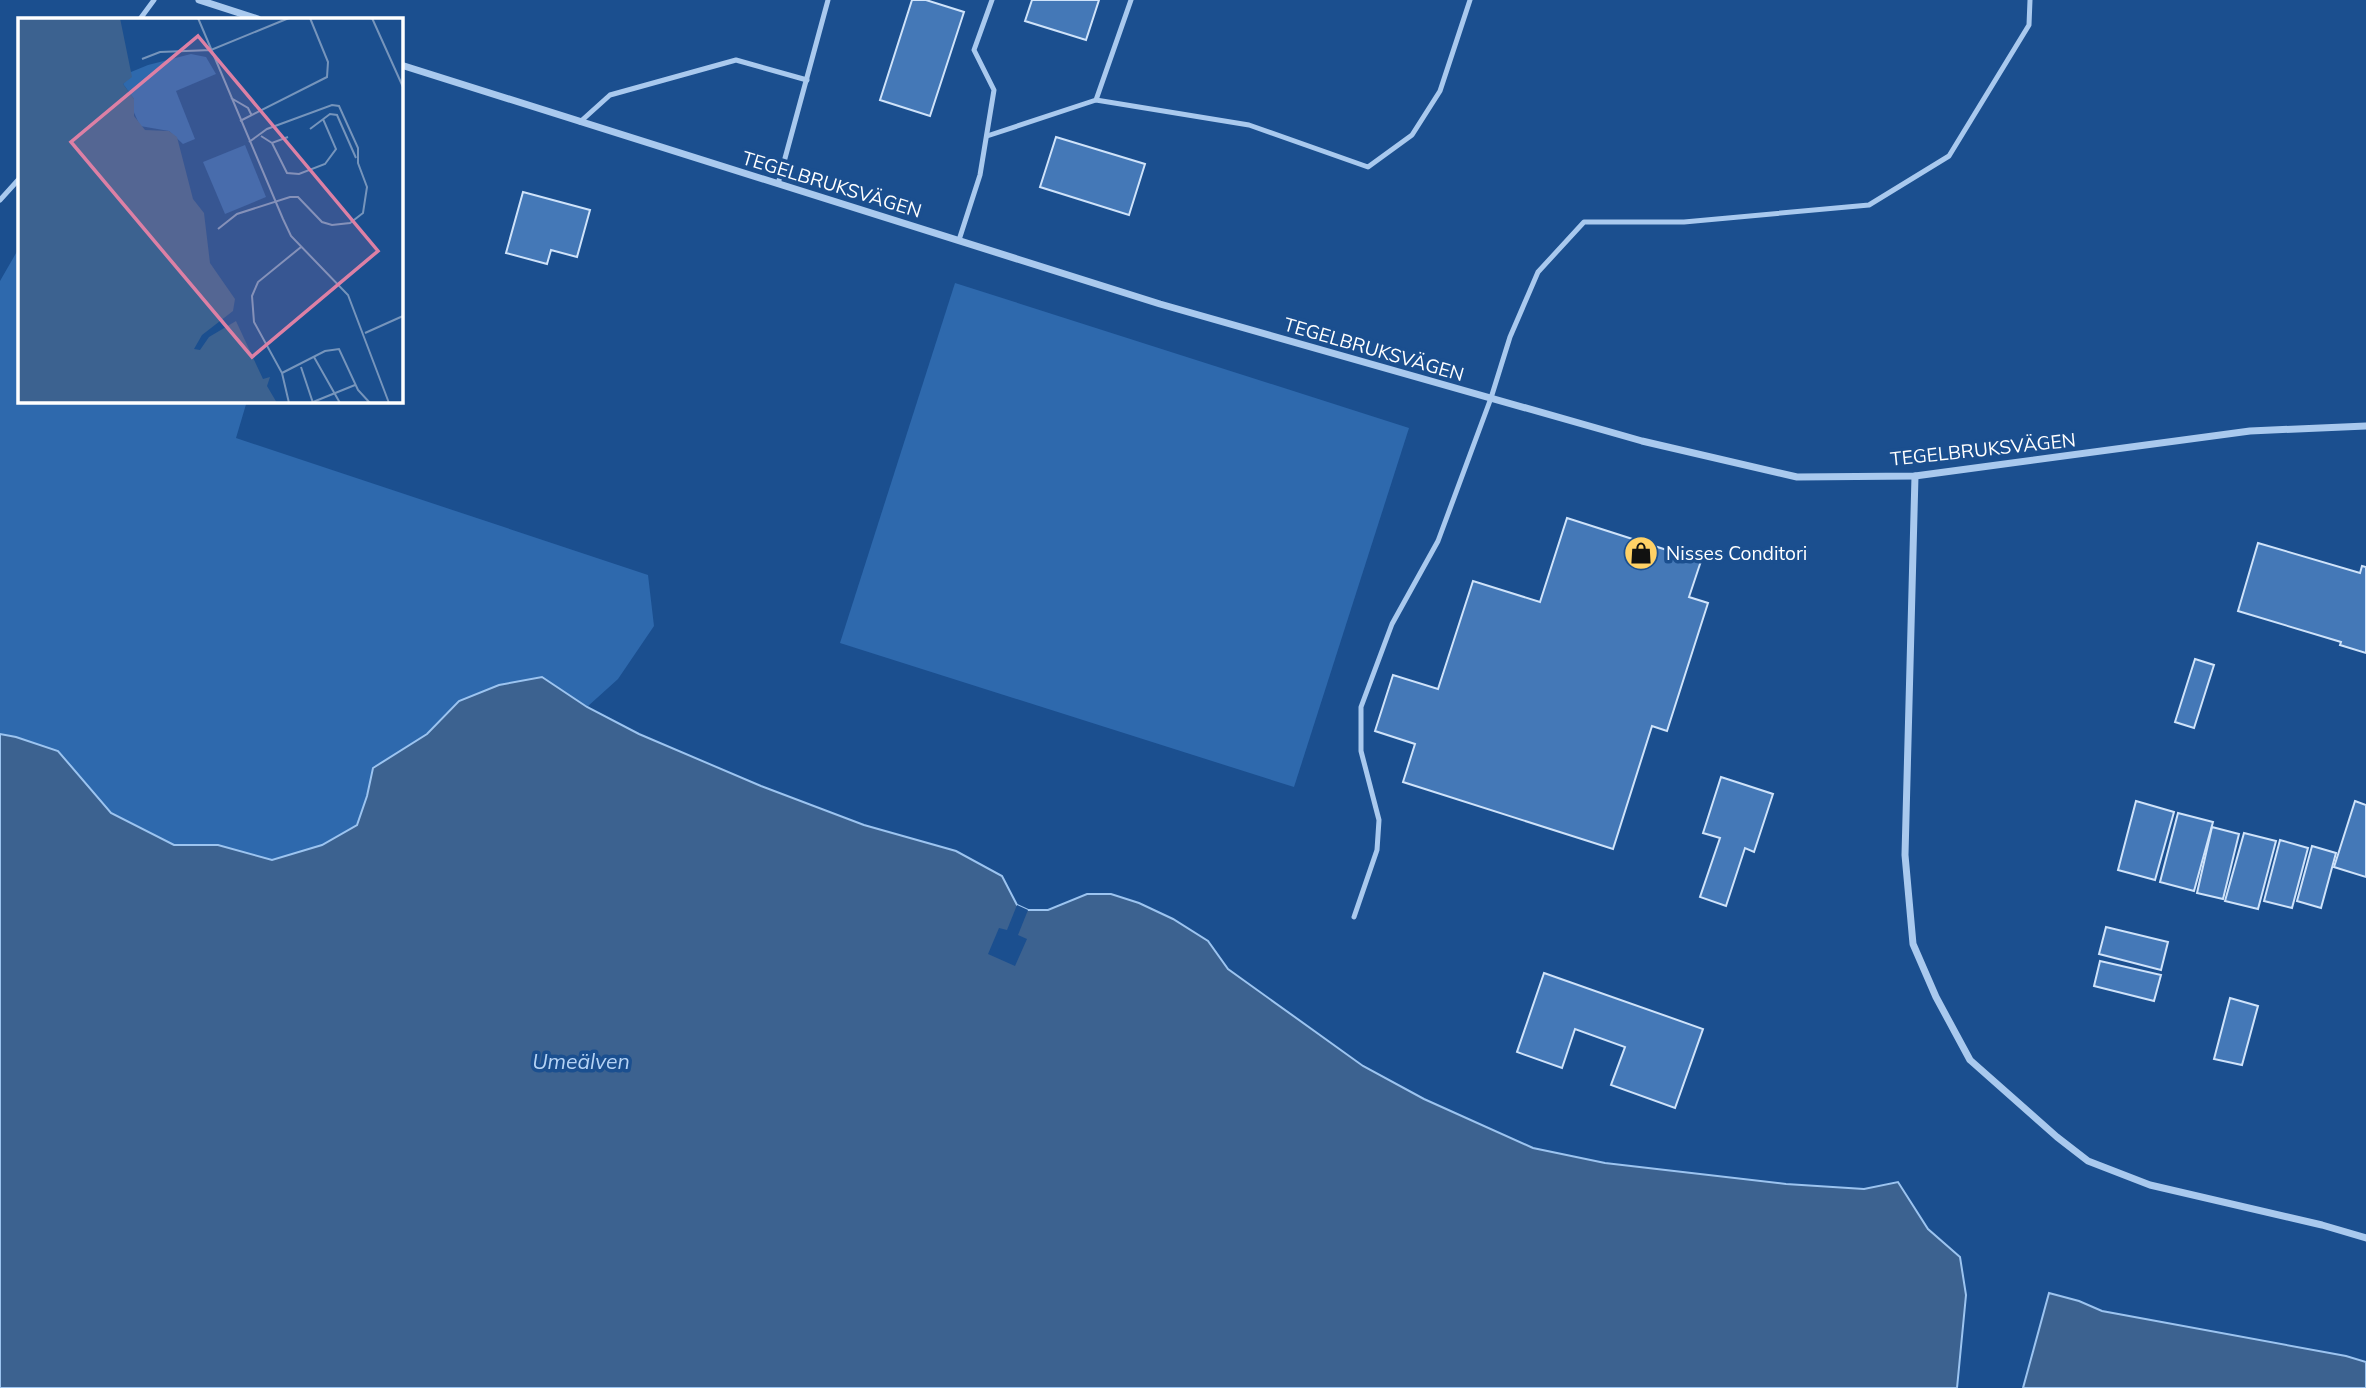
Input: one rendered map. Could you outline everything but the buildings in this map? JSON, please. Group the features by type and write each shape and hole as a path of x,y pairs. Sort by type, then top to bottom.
{"street":[{"path":"199,0 255,18"},
{"name":"TEGELBRUKSVÄGEN","path":"402,65 1160,304 1642,441 1797,477 1915,476 2250,431 2366,425"},
{"path":"1915,476 1905,855 1911,931 1913,944 1936,997 1970,1060 2088,1161 2150,1185 2322,1225 2366,1238"}],"lane":[{"path":"141,18 154,0"},
{"path":"778,184 828,0"},
{"path":"959,240 980,175 994,90 974,50 992,0"},
{"path":"1096,100 1131,0"},
{"path":"986,136 1096,100 1250,125 1368,167 1412,135 1440,91 1470,0"},
{"path":"1354,917 1377,850 1379,820 1361,751 1361,707 1392,624 1438,541 1491,398 1510,337 1538,272 1584,222 1684,222 1869,205 1948,156 2029,24 2030,0"},
{"path":"580,122 610,94 736,60 807,80"},
{"path":"0,200 18,179"}],"shaded area":[{"path":"18,250 18,402 247,402 236,438 648,575 654,626 618,679 587,707 542,677 459,701 427,734 373,768 357,825 322,845 272,860 218,845 174,845 111,813 58,751 0,734 0,281"},
{"path":"955,283 1409,428 1294,787 840,643"}],"water":[{"name":"Umeälven","path":"542,677 587,707 639,734 761,786 864,825 956,851 1002,876 1017,905 1028,910 1048,910 1087,894 1111,894 1139,903 1173,919 1208,941 1228,969 1363,1066 1424,1099 1533,1148 1605,1163 1786,1184 1864,1189 1898,1182 1928,1229 1960,1257 1966,1295 1957,1388 0,1388 0,734 58,751 111,813 174,845 218,845 272,860 322,845 357,825 373,768 427,734 459,701 499,685"},
{"path":"2049,1293 2102,1311 2346,1356 2366,1362 2366,1388 2023,1388"}],"pier":[{"path":"1017,905 1028,910 1018,935 1027,939 1015,966 988,954 999,928 1007,930"}],"place":[{"name":"Nisses Conditori","path":"1641,553"}]}
